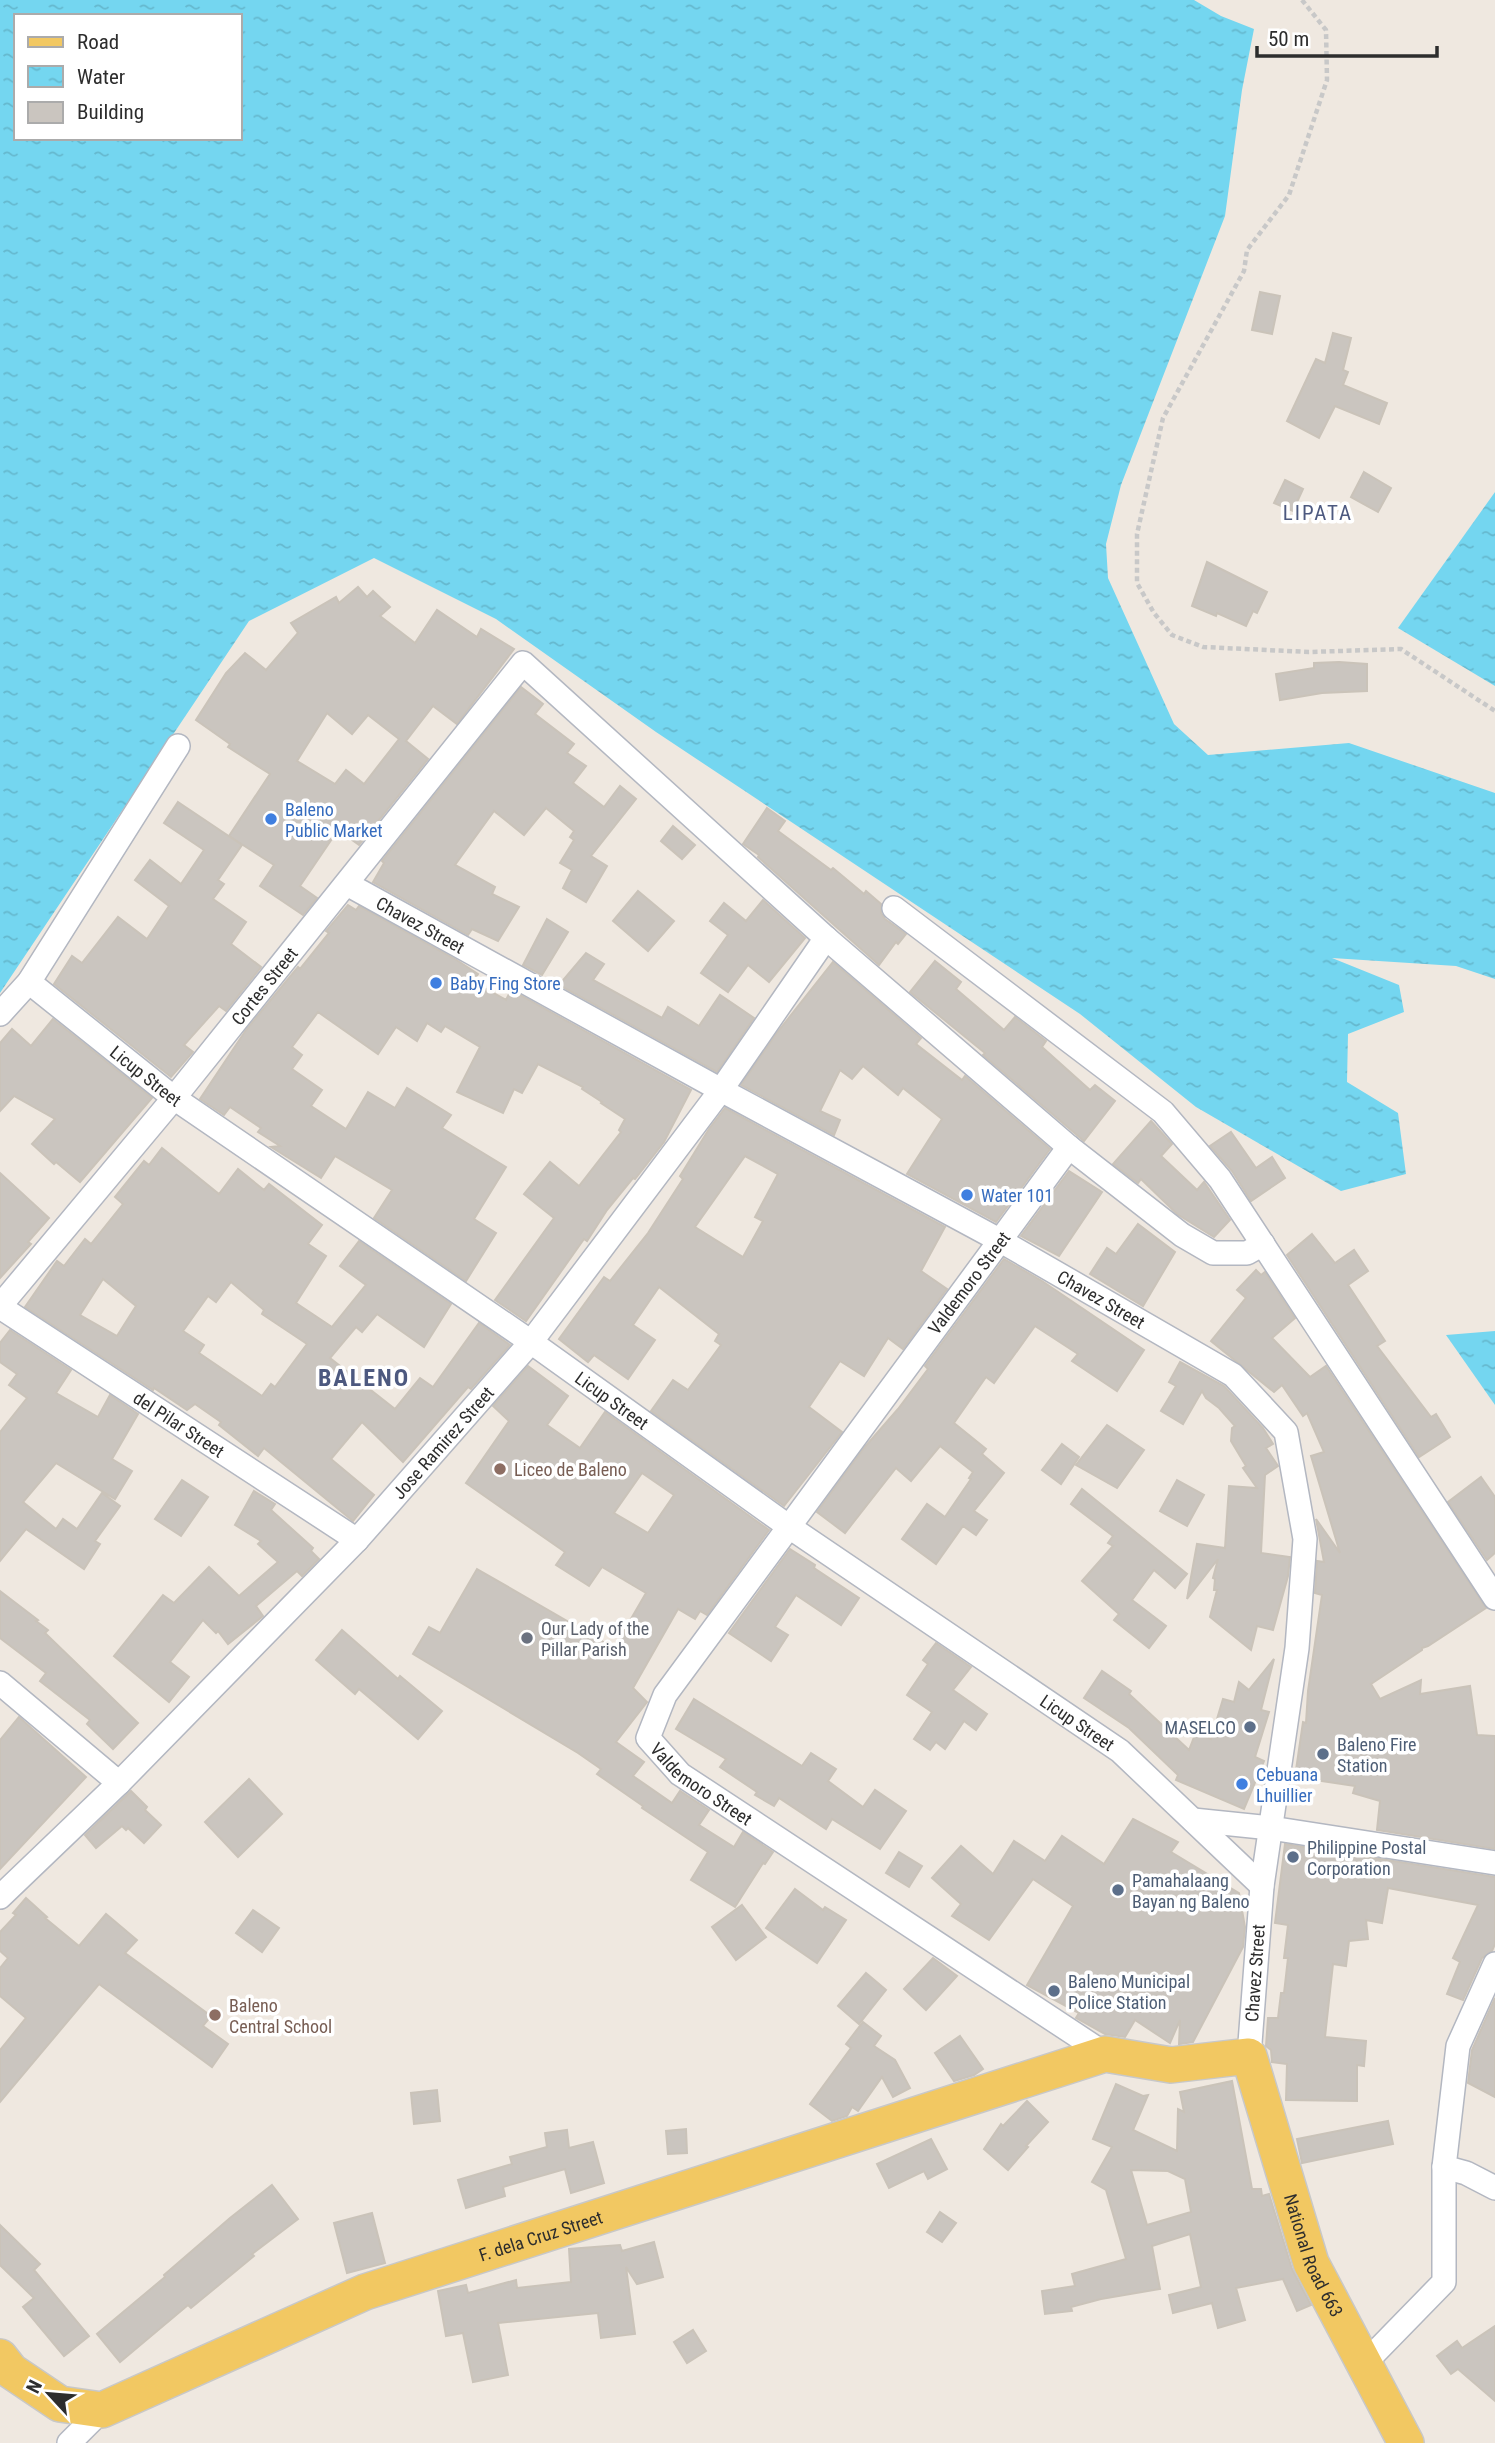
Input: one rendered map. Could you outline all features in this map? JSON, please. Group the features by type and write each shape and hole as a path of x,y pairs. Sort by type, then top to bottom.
{"main road":[{"name":"Valdemoro Street","path":"1105,2053 1171,2065 1249,2056"},
{"name":"F. dela Cruz Street","path":"102,2410 365,2292 1105,2053"},
{"name":"National Road 663","path":"1249,2056 1311,2263 1406,2443"},
{"path":"0,2357 11,2371 60,2404 102,2410"}],"street":[{"name":"Cortes Street","path":"0,1307 174,1098 523,663 826,938"},
{"path":"0,1014 29,982 177,746"},
{"name":"Chavez Street","path":"347,884 1001,1241 1233,1375 1286,1432 1305,1539 1297,1648 1262,1886 1249,2056"},
{"path":"894,908 1163,1112 1220,1179 1495,1598"},
{"name":"Jose Ramirez Street","path":"0,1897 119,1783 358,1540 531,1342 720,1090 826,938"},
{"path":"826,938 1069,1147 1182,1235 1213,1252 1247,1253 1263,1244"},
{"name":"Licup Street","path":"29,982 174,1098 531,1342 788,1526 1120,1751 1262,1886"},
{"name":"Valdemoro Street","path":"1069,1147 665,1695 648,1738 680,1774 1105,2053"},
{"name":"del Pilar Street","path":"0,1307 358,1540"},
{"path":"0,1684 119,1783"},
{"path":"1193,1820 1272,1828 1495,1863"},
{"path":"1364,2364 1444,2282 1444,2167 1458,2046 1495,1964"},
{"path":"1444,2167 1495,2188"},
{"path":"69,2443 102,2410"}],"path":[{"path":"1302,0 1326,30 1327,80 1289,195 1247,250 1244,271 1163,418 1137,534 1137,583 1154,613 1172,635 1203,647 1309,652 1401,649 1495,711"}],"water":[{"path":"0,0 1194,0 1221,16 1254,29 1242,90 1225,216 1121,485 1106,544 1108,578 1174,724 1208,755 1349,743 1495,793 1495,979 1456,966 1332,958 1399,985 1404,1012 1348,1034 1347,1082 1398,1113 1406,1174 1341,1191 1196,1107 1080,1014 656,732 496,619 374,558 249,621 0,993"},
{"path":"1495,492 1495,686 1398,628"},
{"path":"1495,1331 1495,1405 1446,1335"}],"building":[{"path":"1260,292 1280,296 1272,334 1252,330"},
{"path":"1333,333 1351,338 1343,370 1348,372 1343,385 1387,403 1379,424 1335,406 1319,438 1287,421 1316,359 1325,363"},
{"path":"1364,472 1391,488 1378,512 1351,497"},
{"path":"1285,480 1303,489 1293,511 1274,503"},
{"path":"1207,562 1267,592 1257,613 1253,611 1246,626 1217,613 1216,616 1192,606"},
{"path":"358,587 367,597 373,591 390,607 380,616 415,643 437,610 477,637 481,629 514,649 457,724 433,706 406,741 428,759 359,845 338,830 300,886 317,898 303,915 260,886 274,865 229,836 270,774 228,747 230,744 196,720 226,673 245,653 266,670 298,633 291,623 336,597 339,603","holes":["327,713 352,734 368,715 399,739 364,784 346,770 335,784 297,761"]},
{"path":"1314,663 1367,664 1367,691 1322,693 1280,700 1276,674 1314,668"},
{"path":"521,687 543,704 535,714 574,744 567,753 586,766 573,783 604,807 620,786 636,799 591,856 607,866 586,902 563,888 572,870 560,863 574,840 570,837 574,831 546,808 524,835 494,811 455,865 495,887 492,894 519,907 498,941 472,929 468,935 373,882 384,863 382,861"},
{"path":"178,802 242,845 218,880 224,884 213,899 246,922 231,944 261,967 226,1011 219,1006 184,1045 193,1052 171,1077 54,984 72,956 82,963 118,917 147,939 169,906 135,880 150,860 181,884 204,850 164,823"},
{"path":"767,808 785,821 778,831 831,870 833,868 864,894 866,891 881,904 881,913 885,919 906,934 898,944 896,942 879,965 758,857 759,855 743,844"},
{"path":"673,826 695,845 682,859 661,841"},
{"path":"638,891 674,921 648,951 613,921"},
{"path":"763,900 805,938 769,982 748,965 728,992 701,973 728,935 710,921 724,903 746,921"},
{"path":"348,905 356,910 359,906 455,959 478,974 473,982 506,1000 511,990 691,1090 664,1142 607,1210 587,1241 584,1239 526,1321 495,1300 554,1218 524,1194 550,1162 579,1186 621,1132 619,1130 625,1119 582,1089 583,1087 538,1064 522,1093 514,1089 503,1113 457,1092 480,1047 445,1026 441,1032 427,1023 417,1041 396,1027 378,1054 318,1012 292,1047 302,1055 292,1069 322,1090 311,1106 346,1129 368,1092 395,1108 407,1088 451,1115 442,1128 506,1167 474,1219 496,1233 466,1281 374,1218 392,1190 335,1156 321,1178 271,1147 280,1146 258,1132 261,1128 230,1107 224,1115 200,1099 246,1030 298,967 300,969"},
{"path":"547,919 568,932 542,975 523,965"},
{"path":"586,953 604,964 593,980 662,1018 668,1007 699,1026 720,995 754,1018 717,1072 559,985"},
{"path":"935,961 961,982 956,989 1004,1030 1015,1017 1046,1041 1042,1047 1090,1090 1095,1085 1115,1101 1084,1141 983,1055 985,1053 910,992"},
{"path":"833,962 921,1038 916,1044 962,1080 965,1076 1050,1149 996,1222 907,1174 942,1119 903,1088 898,1095 863,1066 852,1079 840,1070 820,1111 840,1120 834,1135 741,1085 776,1034"},
{"path":"53,1019 152,1098 80,1182 32,1144 55,1119 14,1096 0,1111 0,1043 12,1029 31,1046"},
{"path":"725,1108 945,1227 921,1271 947,1289 903,1349 888,1338 864,1376 840,1361 809,1407 842,1432 784,1506 651,1411 673,1380 688,1390 721,1345 715,1341 719,1334 659,1287 633,1325 655,1340 628,1379 594,1355 588,1362 559,1339 604,1277 610,1281 648,1233 683,1179 680,1176","holes":["745,1156 778,1174 755,1217 763,1221 743,1257 695,1227"]},
{"path":"1151,1121 1172,1144 1161,1156 1197,1190 1204,1182 1230,1220 1214,1237 1177,1214 1141,1179 1138,1183 1113,1164"},
{"path":"1231,1132 1256,1168 1272,1157 1285,1178 1251,1201 1232,1171 1210,1146"},
{"path":"162,1148 219,1194 238,1169 264,1190 269,1184 322,1225 308,1244 326,1256 296,1303 332,1327 366,1285 340,1266 359,1241 451,1304 424,1347 377,1314 362,1332 356,1327 330,1358 395,1409 420,1378 433,1387 479,1323 510,1345 471,1389 468,1387 403,1462 362,1422 331,1459 374,1495 353,1521 264,1448 258,1456 219,1425 221,1422 195,1404 187,1410 25,1307 57,1261 64,1266 85,1239 91,1244 123,1204 115,1197 144,1161 149,1165","holes":["103,1279 136,1306 117,1336 80,1315","231,1282 264,1310 262,1314 307,1344 275,1387 271,1384 262,1396 199,1353 204,1345 183,1331 208,1296 216,1302"]},
{"path":"1069,1171 1102,1192 1059,1256 1021,1236"},
{"path":"0,1173 49,1218 28,1242 31,1244 0,1278"},
{"path":"1138,1224 1175,1252 1143,1306 1090,1274 1107,1248 1116,1254"},
{"path":"1312,1234 1335,1263 1354,1250 1368,1271 1348,1285 1385,1341 1377,1346 1431,1417 1436,1414 1450,1437 1419,1457 1287,1255"},
{"path":"1004,1259 1042,1281 1144,1350 1117,1391 1072,1361 1078,1354 1035,1326 994,1383 986,1377 954,1423 986,1449 982,1454 1004,1473 974,1511 987,1520 976,1535 963,1526 936,1564 902,1539 927,1504 945,1517 971,1479 969,1478 973,1472 940,1446 911,1481 896,1468 845,1533 817,1512 864,1448 928,1369 925,1366"},
{"path":"1256,1270 1261,1275 1265,1272 1295,1318 1272,1338 1310,1377 1326,1366 1486,1608 1371,1684 1380,1699 1421,1680 1420,1694 1470,1686 1477,1735 1495,1736 1495,1849 1377,1830 1380,1801 1353,1793 1355,1786 1295,1777 1303,1722 1306,1723 1322,1595 1315,1593 1317,1561 1324,1562 1316,1519 1340,1553 1311,1456 1324,1452 1307,1413 1303,1416 1282,1385 1274,1392 1211,1341 1246,1298 1237,1290"},
{"path":"10,1330 71,1370 56,1393 98,1417 110,1395 138,1414 112,1459 132,1471 115,1499 56,1463 23,1502 56,1529 63,1519 77,1529 102,1493 120,1506 95,1541 100,1544 84,1569 26,1529 0,1561 0,1432 27,1398 9,1385 17,1374 0,1362 0,1343"},
{"path":"1180,1362 1224,1386 1263,1428 1273,1444 1266,1448 1278,1466 1265,1475 1261,1553 1290,1557 1288,1576 1273,1630 1257,1626 1251,1650 1210,1617 1217,1590 1214,1590 1213,1578 1218,1559 1187,1599 1197,1544 1225,1548 1229,1486 1257,1488 1243,1468 1246,1466 1231,1441 1232,1428 1235,1426 1202,1391 1183,1424 1161,1411 1176,1386 1169,1382"},
{"path":"528,1366 568,1396 547,1425 580,1448 605,1412 769,1530 707,1615 700,1611 695,1619 678,1609 633,1688 647,1702 616,1742 644,1762 633,1776 672,1803 680,1791 709,1810 699,1825 734,1847 743,1832 773,1852 735,1907 691,1880 708,1852 597,1774 601,1769 578,1753 413,1654 429,1627 440,1633 477,1569 614,1648 646,1593 602,1567 589,1586 556,1565 565,1552 466,1483 509,1421 493,1406","holes":["642,1473 674,1495 648,1533 614,1513"]},
{"path":"1107,1425 1144,1450 1117,1488 1076,1465"},
{"path":"1062,1444 1079,1457 1061,1484 1042,1470"},
{"path":"1481,1477 1495,1497 1495,1553 1487,1560 1448,1502"},
{"path":"182,1480 208,1497 181,1536 155,1519"},
{"path":"1177,1480 1204,1495 1187,1526 1160,1511"},
{"path":"1082,1489 1187,1574 1175,1588 1154,1570 1132,1600 1166,1626 1149,1648 1114,1620 1119,1614 1082,1581 1113,1546 1108,1543 1113,1536 1071,1504"},
{"path":"254,1491 275,1504 271,1510 313,1548 311,1551 319,1559 302,1576 297,1571 256,1606 263,1616 228,1644 218,1631 216,1633 203,1620 170,1662 189,1677 169,1702 114,1656 163,1595 174,1603 209,1567 239,1596 278,1562 258,1544 261,1541 235,1525"},
{"path":"790,1549 859,1598 841,1625 796,1595 775,1627 788,1635 771,1661 729,1633"},
{"path":"0,1591 38,1620 36,1621 48,1630 45,1633 138,1723 113,1749 87,1724 90,1720 40,1681 46,1673 0,1638"},
{"path":"342,1630 398,1679 400,1676 442,1711 418,1739 359,1689 355,1694 316,1660"},
{"path":"936,1643 971,1667 953,1690 987,1714 976,1730 964,1721 945,1749 936,1742 930,1750 914,1739 932,1712 907,1695 928,1664 923,1660"},
{"path":"1274,1659 1261,1710 1269,1712 1255,1757 1264,1761 1244,1809 1176,1780 1178,1775 1129,1728 1084,1698 1102,1671 1131,1691 1129,1694 1189,1750 1196,1732 1211,1739 1223,1699 1234,1702 1239,1682 1249,1690"},
{"path":"694,1699 802,1766 811,1753 836,1769 828,1781 863,1807 875,1790 906,1811 880,1849 832,1819 826,1829 779,1798 774,1806 755,1795 757,1792 720,1767 726,1759 676,1729"},
{"path":"19,1717 86,1777 0,1869 0,1740"},
{"path":"249,1779 282,1814 238,1857 205,1822"},
{"path":"131,1791 161,1825 144,1843 122,1826 96,1848 85,1835"},
{"path":"1133,1819 1178,1842 1171,1852 1239,1893 1245,1927 1243,1947 1193,2042 1179,2044 1180,2020 1170,2043 1135,2020 1125,2037 1105,2034 1076,2018 1079,2013 1027,1985 1073,1906 1033,1879 989,1940 952,1916 961,1904 932,1878 961,1846 993,1874 1014,1841 1045,1861 1062,1836 1104,1864"},
{"path":"1285,1844 1495,1877 1495,1944 1492,1951 1482,1958 1463,2000 1447,1994 1460,1962 1453,1958 1478,1905 1388,1888 1382,1923 1366,1920 1368,1939 1349,1941 1346,1966 1333,1964 1325,2037 1366,2041 1364,2066 1357,2065 1357,2101 1286,2100 1287,2064 1272,2062 1271,2050 1266,2046 1268,2018 1278,2018 1288,1958 1284,1958 1288,1925 1275,1923"},
{"path":"899,1852 922,1866 909,1887 886,1873"},
{"path":"795,1889 823,1910 825,1907 846,1920 817,1963 766,1928"},
{"path":"26,1898 79,1946 106,1914 137,1940 125,1953 211,2016 203,2026 228,2044 212,2067 99,1984 0,2102 0,2050 26,2018 0,1996 0,1968 8,1958 0,1951 0,1932 16,1915 13,1913"},
{"path":"742,1905 766,1937 736,1960 712,1927"},
{"path":"253,1910 279,1928 262,1952 236,1933"},
{"path":"933,1958 957,1976 926,2010 904,1989"},
{"path":"866,1973 886,1990 859,2024 838,2006"},
{"path":"1495,1998 1495,2097 1468,2083 1472,2050"},
{"path":"863,2022 881,2036 874,2046 895,2060 910,2088 893,2097 882,2077 858,2111 852,2107 847,2116 832,2121 810,2104 851,2048 846,2044"},
{"path":"960,2036 983,2069 974,2075 954,2081 935,2053"},
{"path":"1232,2081 1252,2189 1261,2189 1262,2196 1269,2194 1292,2269 1311,2305 1297,2311 1283,2279 1236,2288 1245,2320 1218,2328 1212,2303 1173,2313 1169,2295 1201,2287 1190,2234 1152,2246 1160,2289 1101,2299 1071,2307 1072,2311 1045,2314 1042,2291 1075,2286 1072,2274 1126,2259 1106,2190 1092,2182 1112,2147 1093,2139 1116,2084 1143,2096 1148,2095 1133,2130 1177,2151 1178,2109 1184,2112 1180,2092","holes":["1131,2170 1168,2171 1185,2179 1191,2212 1147,2225"]},
{"path":"437,2090 440,2121 414,2124 411,2093"},
{"path":"1027,2101 1048,2122 1008,2170 984,2149 1001,2124 1003,2126"},
{"path":"1388,2121 1393,2144 1302,2163 1297,2139"},
{"path":"686,2129 687,2153 668,2154 666,2131"},
{"path":"567,2130 569,2148 593,2142 604,2183 571,2193 565,2169 503,2187 505,2196 466,2208 458,2180 512,2164 510,2157 547,2147 545,2133"},
{"path":"931,2139 947,2169 928,2179 924,2171 889,2188 877,2164"},
{"path":"272,2185 298,2219 252,2254 254,2256 191,2308 188,2305 120,2362 97,2334 230,2218"},
{"path":"940,2212 956,2223 942,2242 927,2232"},
{"path":"372,2213 385,2263 347,2273 334,2223"},
{"path":"0,2225 40,2264 34,2270 89,2336 64,2356 23,2307 34,2298 0,2265"},
{"path":"654,2242 663,2277 637,2284 626,2267 635,2334 601,2338 598,2313 498,2323 508,2375 473,2382 463,2333 446,2336 438,2291 466,2285 468,2293 516,2280 517,2288 571,2282 569,2249 620,2245 622,2251"},
{"path":"1495,2326 1495,2401 1458,2369 1451,2374 1437,2356 1457,2341 1462,2348"},
{"path":"693,2330 706,2351 687,2363 674,2342"}],"place":[{"name":"Baleno Public Market","path":"271,819"},
{"name":"Baby Fing Store","path":"436,983"},
{"name":"Water 101","path":"967,1195"},
{"name":"Liceo de Baleno","path":"500,1469"},
{"name":"Our Lady of the Pillar Parish","path":"527,1638"},
{"name":"MASELCO","path":"1250,1727"},
{"name":"Baleno Fire Station","path":"1323,1754"},
{"name":"Cebuana Lhuillier","path":"1242,1784"},
{"name":"Philippine Postal Corporation","path":"1293,1857"},
{"name":"Pamahalaang Bayan ng Baleno","path":"1118,1890"},
{"name":"Baleno Municipal Police Station","path":"1054,1991"},
{"name":"Baleno Central School","path":"215,2015"}],"district":[{"name":"LIPATA","path":"1318,513"},
{"name":"BALENO","path":"364,1378"}]}
